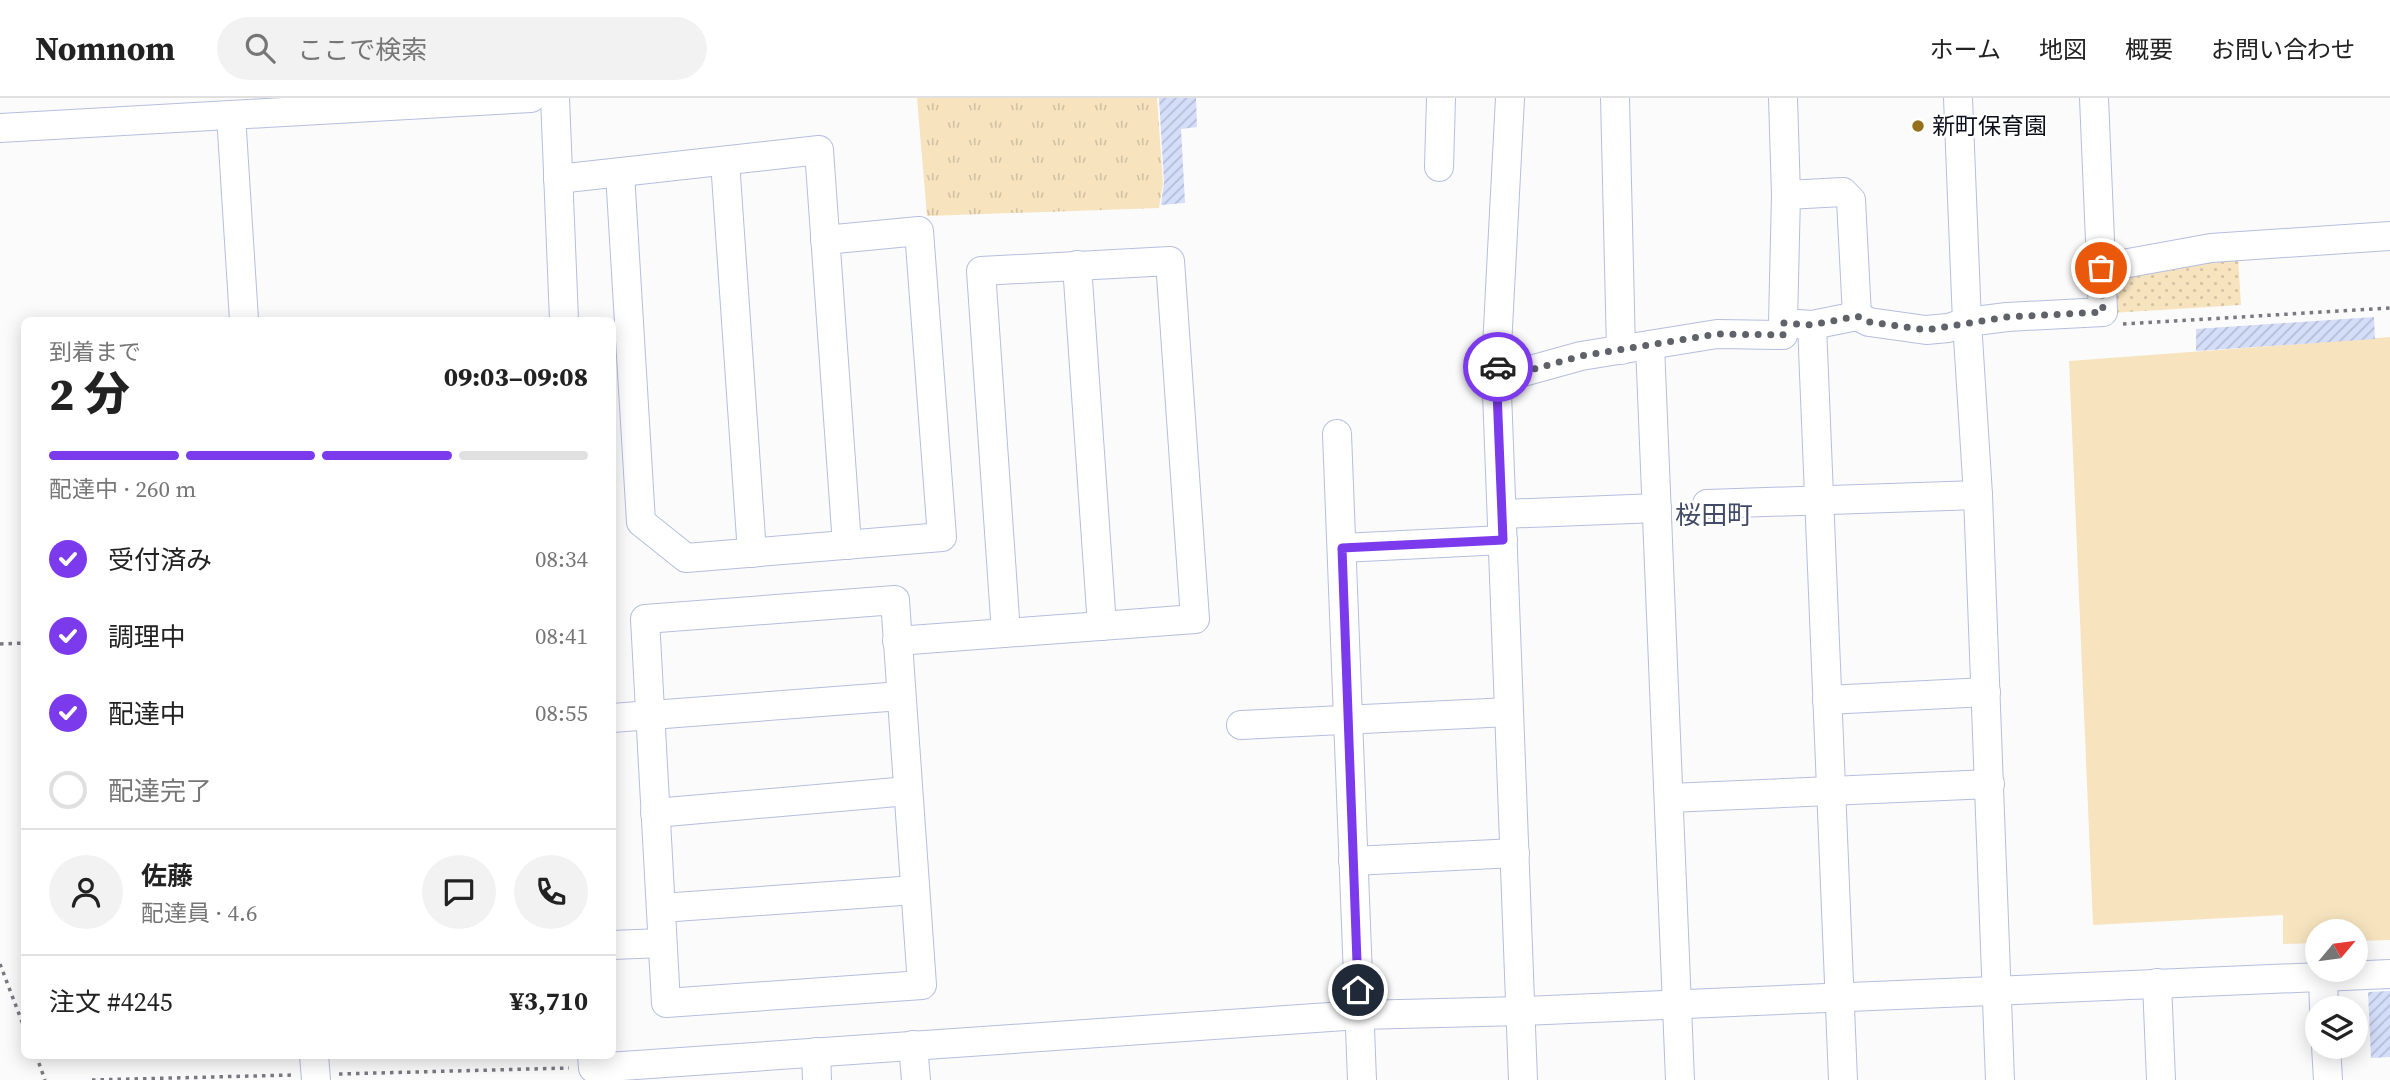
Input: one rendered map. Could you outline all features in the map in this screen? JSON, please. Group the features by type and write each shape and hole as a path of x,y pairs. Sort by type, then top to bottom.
{"street":[{"path":"0,128 231,115 269,105 531,98"},
{"path":"555,98 564,317"},
{"path":"1439,167 1441,98"},
{"path":"1510,98 1496,366 1523,1080"},
{"path":"1615,98 1621,350"},
{"path":"1496,366 1523,372 1581,356 1717,334 1783,335 1786,195 1783,98"},
{"path":"1958,98 1967,322 1978,495 2000,1080"},
{"path":"1783,323 1812,325 1857,316 1869,322 1926,330 2017,316 2103,312 2094,98"},
{"path":"231,115 244,317"},
{"path":"558,179 819,150 846,545"},
{"path":"725,161 752,553"},
{"path":"620,173 641,522 686,558 942,537 919,232 825,240"},
{"path":"1786,195 1843,192 1851,200 1857,316"},
{"path":"2101,268 2211,248 2390,236"},
{"path":"897,640 1006,633 1195,619 1170,261 981,271 1006,633"},
{"path":"1077,265 1102,626"},
{"path":"1812,325 1843,1080"},
{"path":"1650,345 1680,1080"},
{"path":"1337,434 1362,1080"},
{"path":"1707,504 1978,495"},
{"path":"1342,548 1657,508"},
{"path":"895,600 901,695 922,985 666,1003 645,619 895,600"},
{"path":"1827,699 1986,692"},
{"path":"616,718 901,695"},
{"path":"1241,725 1509,712"},
{"path":"1668,798 1990,784"},
{"path":"655,813 908,791"},
{"path":"1353,861 1515,853"},
{"path":"661,908 915,890"},
{"path":"616,945 662,943"},
{"path":"2368,975 2390,974"},
{"path":"592,1062 638,1072 817,1052 1359,1015 1522,1011 2305,977"},
{"path":"2157,983 2161,1080"},
{"path":"913,1045 916,1080"},
{"path":"817,1052 817,1080"},
{"path":"2327,1059 2328,1080"}],"path":[{"path":"2123,324 2390,308"},
{"path":"0,644 21,643"},
{"path":"0,964 21,1019"},
{"path":"37,1059 45,1080"},
{"path":"92,1080 592,1062"}],"green space":[{"path":"917,98 1157,98 1163,183 1159,208 927,216"},
{"path":"2238,257 2241,305 2111,313 2112,281 2118,277"},
{"path":"2390,337 2390,940 2368,941 2368,919 2305,919 2305,943 2283,944 2283,915 2093,925 2069,361"}],"building":[{"path":"1159,98 1196,98 1197,127 1181,129 1185,203 1161,205 1164,182"},
{"path":"2374,317 2375,339 2196,351 2196,329"},
{"path":"2390,991 2390,1057 2371,1058 2368,992"}],"way so far":[{"path":"1498,367 1523,372 1581,356 1717,334 1783,335 1783,323 1812,325 1857,316 1869,322 1937,330 1967,322 2007,317 2103,312 2101,268"}],"place":[{"name":"新町保育園","path":"1918,126"}],"district":[{"name":"桜田町","path":"1714,515"}],"route":[{"path":"1358,990 1342,548 1503,540 1496,366 1498,367"}]}
